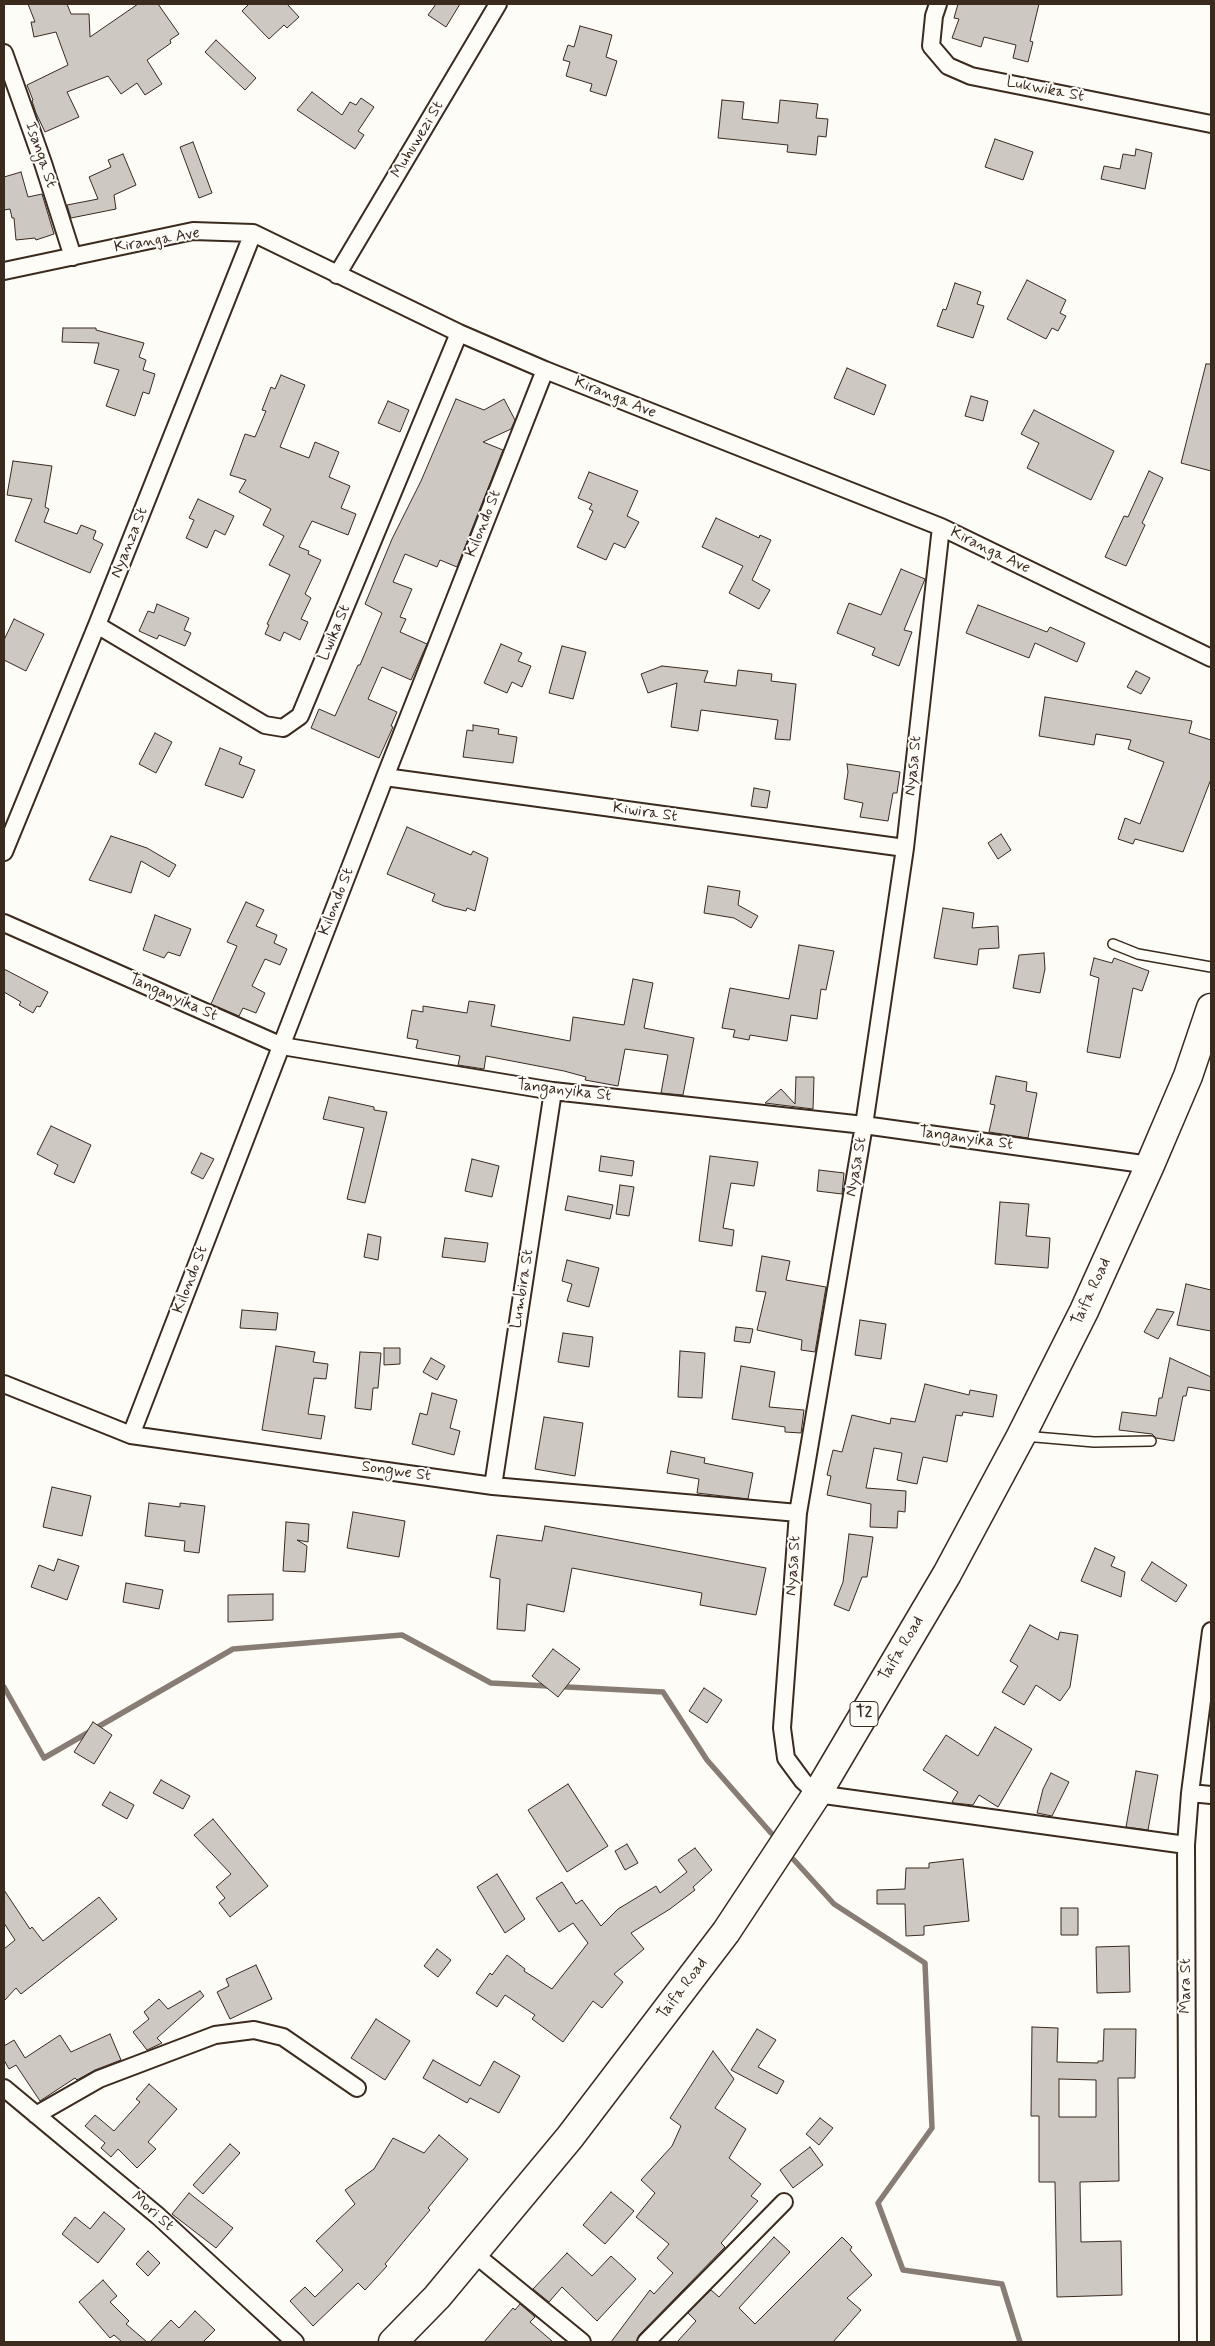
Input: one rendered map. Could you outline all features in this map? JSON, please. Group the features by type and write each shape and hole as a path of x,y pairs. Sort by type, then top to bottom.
{"highway":[{"name":"Taifa Road","path":"393,2342 437,2297 472,2252 570,2137 726,1932 817,1794 947,1574 1021,1436 1084,1311 1188,1076 1211,1008"}],"street":[{"name":"Muhuwezi St","path":"338,275 498,4"},
{"name":"Lukwika St","path":"938,4 931,46 948,66 971,76 1211,124"},
{"name":"Isanga St","path":"4,53 43,163 73,257"},
{"name":"Kiranga Ave","path":"4,271 193,231 253,234 459,333 545,370 941,527 1211,658"},
{"name":"Nyanza St","path":"4,852 253,234"},
{"name":"Lwika St","path":"97,625 265,725 284,728 300,716 459,333"},
{"name":"Kilondo St","path":"132,1435 385,777 545,370"},
{"name":"Nyasa St","path":"817,1794 803,1781 786,1758 782,1728 798,1513 864,1125 905,848 941,527"},
{"name":"Kiwira St","path":"385,777 905,848"},
{"name":"Tanganyika St","path":"4,922 282,1046 553,1091 864,1125 1150,1165"},
{"name":"Lumbira St","path":"493,1486 553,1091"},
{"name":"Songwe St","path":"4,1384 132,1435 493,1486 798,1513"},
{"name":"Mara St","path":"1188,2342 1186,1845 1190,1793 1211,1631"},
{"path":"1190,1793 1211,1795"},
{"path":"817,1794 1186,1845"},
{"path":"36,2115 99,2080 148,2060 215,2035 254,2030 283,2037 357,2088"},
{"name":"Mori St","path":"4,2088 158,2216 295,2342"},
{"path":"646,2342 784,2202"},
{"path":"472,2252 582,2342"}],"lane":[{"path":"1113,944 1138,954 1211,968"},
{"path":"1021,1436 1094,1442 1151,1441"}],"building":[{"path":"28,4 67,4 71,14 89,14 90,37 138,4 158,4 179,34 170,40 171,43 147,60 162,84 145,95 137,83 121,94 108,76 67,92 79,117 45,132 36,113 27,85 68,65 56,32 34,37 31,22 35,22"},
{"path":"249,4 287,4 299,17 287,28 284,25 269,39 242,11"},
{"path":"436,4 460,4 446,27 428,15"},
{"path":"958,4 1039,4 1030,41 1033,42 1028,62 1013,58 1016,45 984,37 981,47 952,38 959,19 954,18"},
{"path":"580,26 612,35 606,57 617,61 606,96 590,91 592,84 566,76 570,62 563,60 568,45 574,47"},
{"path":"216,40 256,78 245,90 205,52"},
{"path":"312,92 342,115 350,102 356,105 361,98 374,107 358,131 364,135 355,149 297,110"},
{"path":"722,100 744,102 742,119 778,123 780,100 818,104 816,118 828,119 826,137 818,136 816,155 787,152 788,145 718,138"},
{"path":"995,139 1033,152 1023,180 985,167"},
{"path":"193,142 212,193 199,198 180,147"},
{"path":"1136,149 1152,153 1145,189 1101,179 1104,166 1120,169 1123,154 1135,156"},
{"path":"123,154 136,185 114,195 116,209 71,218 67,205 98,199 89,177 111,167 108,160"},
{"path":"21,172 28,197 42,194 54,234 36,240 35,238 16,240 14,218 12,218 10,209 4,210 4,177"},
{"path":"1027,280 1066,300 1060,313 1066,316 1058,331 1052,328 1046,339 1007,319"},
{"path":"955,283 981,292 977,304 984,306 973,338 937,326 943,309 946,310"},
{"path":"63,328 96,328 96,330 144,343 139,357 146,360 143,370 155,374 149,394 143,392 135,416 106,406 119,370 94,363 99,343 62,342"},
{"path":"1206,364 1211,364 1211,471 1181,463"},
{"path":"847,368 886,385 874,415 834,398"},
{"path":"281,375 305,385 280,447 309,458 315,442 339,452 329,477 350,486 341,508 356,514 348,535 312,521 299,547 309,551 308,554 321,560 305,594 311,598 301,619 308,622 300,640 284,632 280,641 265,634 269,625 267,624 290,575 269,565 284,536 263,525 271,509 239,492 246,480 230,475 245,434 255,437 266,411 262,410 271,387 275,389"},
{"path":"971,396 988,401 983,421 965,416"},
{"path":"456,399 484,410 504,399 515,420 511,429 483,442 503,450 457,567 440,560 437,567 405,554 393,582 412,589 400,617 406,619 400,632 427,644 411,680 382,667 368,699 397,712 391,726 393,727 379,758 311,728 319,709 335,716 358,665 360,665 382,613 365,604 392,539 421,481"},
{"path":"388,401 409,410 400,432 378,423"},
{"path":"1034,410 1114,451 1091,500 1027,468 1039,443 1021,434"},
{"path":"13,461 52,466 45,507 49,509 44,522 77,534 81,525 96,531 93,539 103,544 90,573 15,541 32,499 7,495"},
{"path":"1149,471 1163,478 1142,523 1145,525 1126,566 1105,557 1124,516 1128,517"},
{"path":"589,472 638,491 627,516 639,522 625,548 614,543 606,560 577,547 593,511 589,509 592,504 578,498"},
{"path":"198,499 234,516 225,535 215,530 207,548 186,538 194,520 189,518"},
{"path":"716,518 759,538 760,535 771,540 752,580 770,590 759,609 729,593 743,566 702,547"},
{"path":"901,569 925,579 904,630 912,632 899,666 872,655 875,648 837,633 849,603 881,615"},
{"path":"157,604 189,618 184,630 191,633 185,646 159,635 157,639 139,631 148,611 154,613"},
{"path":"978,605 1047,632 1050,627 1085,643 1077,662 1035,643 1029,658 966,633"},
{"path":"14,619 44,634 26,671 4,660 4,640"},
{"path":"501,644 522,653 518,661 531,666 522,687 512,682 507,693 484,683"},
{"path":"562,646 586,652 573,699 549,693"},
{"path":"662,666 708,671 704,682 736,686 738,670 772,674 771,681 796,684 790,740 775,739 778,720 701,710 698,731 671,727 677,683 648,693 641,674"},
{"path":"1136,671 1150,678 1141,694 1127,687"},
{"path":"1045,697 1192,721 1189,733 1211,740 1211,779 1183,852 1135,839 1133,844 1118,839 1125,818 1140,824 1164,762 1128,749 1131,740 1096,734 1094,745 1039,736"},
{"path":"473,725 499,729 498,734 517,737 513,763 463,757 467,730 473,731"},
{"path":"155,733 172,742 156,773 139,764"},
{"path":"220,748 242,757 239,764 255,770 243,798 205,785"},
{"path":"847,764 900,772 897,793 893,793 888,821 860,817 863,803 844,799 848,772"},
{"path":"754,788 770,791 767,808 751,806"},
{"path":"407,827 471,855 473,851 488,858 475,911 467,908 466,911 444,906 432,901 435,894 387,874"},
{"path":"1001,834 1011,850 998,859 988,843"},
{"path":"111,836 147,848 176,865 169,877 141,861 131,893 89,880"},
{"path":"708,886 740,891 738,905 758,916 751,928 734,918 704,913"},
{"path":"246,902 264,910 256,926 277,935 274,943 287,949 280,965 265,959 252,986 265,993 256,1013 243,1008 239,1016 211,1004 237,946 227,942"},
{"path":"943,908 974,913 972,928 998,926 999,948 979,949 977,965 934,958"},
{"path":"155,915 191,929 180,956 168,952 164,958 143,950"},
{"path":"799,945 834,951 826,990 821,989 817,1019 791,1015 787,1041 750,1035 749,1040 733,1037 735,1030 722,1028 730,988 789,999"},
{"path":"1044,953 1045,969 1040,993 1013,988 1019,955"},
{"path":"1094,958 1112,963 1114,958 1149,971 1142,991 1133,988 1120,1058 1087,1052 1099,978 1090,975"},
{"path":"4,969 48,992 40,1007 37,1006 33,1013 19,1005 21,1002 4,992"},
{"path":"633,979 653,983 644,1028 694,1038 683,1095 661,1093 668,1055 625,1049 618,1086 585,1080 586,1077 564,1071 486,1056 484,1069 458,1065 460,1056 416,1048 418,1040 407,1038 412,1010 423,1012 423,1006 467,1013 469,1001 495,1005 491,1026 570,1041 573,1017 624,1025"},
{"path":"996,1076 1027,1082 1026,1091 1037,1093 1028,1138 989,1132 995,1105 990,1104"},
{"path":"796,1077 814,1077 813,1109 765,1103 781,1089 795,1104"},
{"path":"329,1097 374,1107 374,1110 387,1112 365,1203 347,1199 364,1128 323,1119"},
{"path":"51,1126 91,1145 74,1183 54,1174 58,1165 37,1154"},
{"path":"201,1153 214,1159 203,1179 191,1173"},
{"path":"601,1156 634,1161 632,1176 599,1171"},
{"path":"710,1156 758,1162 754,1186 731,1183 723,1228 734,1230 732,1246 699,1241"},
{"path":"472,1159 499,1166 492,1197 465,1191"},
{"path":"819,1170 844,1173 842,1194 817,1191"},
{"path":"620,1185 634,1187 629,1216 616,1214"},
{"path":"568,1196 613,1205 610,1219 565,1210"},
{"path":"1000,1202 1029,1204 1026,1236 1050,1238 1048,1268 995,1264"},
{"path":"368,1234 381,1237 378,1260 364,1257"},
{"path":"445,1238 488,1243 485,1262 442,1257"},
{"path":"762,1256 790,1261 786,1280 826,1287 815,1352 801,1350 802,1340 757,1330 766,1292 756,1291"},
{"path":"567,1260 599,1268 589,1307 567,1301 572,1284 562,1281"},
{"path":"1186,1284 1211,1290 1211,1331 1177,1325"},
{"path":"1157,1309 1174,1312 1158,1339 1144,1332"},
{"path":"242,1310 278,1313 276,1330 240,1328"},
{"path":"860,1320 886,1324 881,1359 855,1355"},
{"path":"736,1327 753,1329 750,1343 734,1341"},
{"path":"563,1333 593,1337 589,1367 558,1362"},
{"path":"276,1346 315,1352 313,1362 328,1364 326,1379 314,1378 308,1414 325,1416 321,1439 262,1430"},
{"path":"384,1348 400,1348 400,1364 384,1365"},
{"path":"680,1351 705,1353 702,1398 678,1397"},
{"path":"360,1352 381,1353 378,1388 373,1388 371,1410 355,1408"},
{"path":"431,1358 445,1366 437,1380 423,1372"},
{"path":"1170,1358 1211,1377 1211,1391 1188,1387 1186,1396 1183,1396 1174,1441 1156,1438 1152,1434 1119,1430 1122,1412 1156,1416 1159,1398 1162,1398"},
{"path":"741,1366 775,1372 769,1407 804,1410 801,1433 785,1432 785,1427 732,1419"},
{"path":"925,1384 969,1395 970,1390 997,1395 993,1417 963,1412 962,1416 956,1415 947,1462 923,1457 917,1484 897,1480 902,1453 874,1448 866,1488 906,1491 905,1512 898,1511 897,1528 870,1527 871,1504 827,1495 831,1476 827,1475 833,1450 842,1452 852,1415 890,1424 891,1418 915,1422"},
{"path":"432,1393 457,1400 450,1428 460,1431 454,1455 412,1444 420,1413 427,1415"},
{"path":"544,1417 583,1423 575,1476 535,1469"},
{"path":"671,1451 705,1458 704,1463 753,1473 748,1499 697,1493 699,1479 667,1473"},
{"path":"52,1487 91,1496 82,1536 43,1527"},
{"path":"149,1503 180,1507 180,1503 205,1506 199,1553 184,1551 185,1541 145,1536"},
{"path":"353,1512 405,1521 399,1557 347,1548"},
{"path":"286,1522 309,1524 308,1542 297,1540 307,1546 305,1572 283,1571"},
{"path":"545,1526 766,1568 756,1615 700,1605 702,1593 572,1568 564,1612 527,1604 525,1631 497,1629 500,1579 490,1577 497,1535 542,1541"},
{"path":"849,1534 873,1537 867,1577 862,1577 849,1611 834,1605 843,1582"},
{"path":"1095,1548 1115,1557 1111,1566 1125,1572 1121,1597 1081,1581"},
{"path":"58,1559 79,1566 67,1600 31,1587 39,1565 54,1571"},
{"path":"1152,1562 1187,1585 1176,1602 1141,1580"},
{"path":"126,1583 163,1590 159,1609 123,1602"},
{"path":"273,1594 273,1620 228,1622 228,1595"},
{"path":"1030,1625 1058,1640 1060,1632 1078,1635 1070,1687 1060,1701 1036,1685 1024,1705 1002,1692 1018,1666 1010,1661"},
{"path":"553,1649 580,1669 558,1697 532,1676"},
{"path":"704,1688 722,1700 707,1723 689,1711"},
{"path":"93,1722 112,1735 94,1764 74,1752"},
{"path":"995,1727 1032,1749 998,1807 979,1795 973,1805 952,1802 958,1792 923,1770 946,1735 978,1756"},
{"path":"1136,1771 1158,1775 1148,1830 1126,1827"},
{"path":"1051,1773 1069,1782 1052,1816 1037,1813 1043,1789"},
{"path":"161,1780 190,1796 183,1809 153,1793"},
{"path":"568,1784 608,1846 567,1872 528,1810"},
{"path":"110,1792 134,1805 127,1819 102,1805"},
{"path":"213,1819 268,1886 230,1917 219,1903 225,1898 216,1887 231,1874 194,1835"},
{"path":"627,1844 638,1863 625,1870 615,1851"},
{"path":"695,1848 712,1870 693,1887 695,1890 670,1909 631,1933 644,1949 614,1974 623,1982 602,2008 593,2001 563,2042 532,2019 535,2015 505,1995 497,2007 476,1993 490,1973 492,1975 507,1955 525,1969 524,1971 552,1989 588,1943 573,1923 559,1932 536,1898 562,1882 576,1904 582,1900 601,1926 618,1909 656,1886 660,1893 687,1872 678,1860"},
{"path":"963,1859 969,1921 924,1926 924,1935 906,1936 905,1904 877,1904 877,1890 905,1889 906,1868 929,1868 929,1863"},
{"path":"497,1874 525,1919 505,1933 477,1887"},
{"path":"4,1890 30,1929 32,1927 43,1941 99,1897 117,1919 21,1994 16,1988 4,2001 4,1949 15,1940 4,1923"},
{"path":"1061,1908 1078,1908 1078,1935 1061,1935"},
{"path":"1129,1946 1130,1992 1097,1993 1096,1947"},
{"path":"437,1949 451,1960 438,1977 424,1966"},
{"path":"256,1965 272,1999 230,2019 217,1992 229,1986 226,1979"},
{"path":"200,1991 204,1996 157,2038 162,2043 147,2050 133,2032 149,2019 144,2012 159,1999 168,2009"},
{"path":"376,2019 410,2041 385,2080 351,2058"},
{"path":"1032,2027 1058,2028 1057,2062 1098,2063 1098,2061 1103,2061 1104,2029 1136,2029 1135,2078 1118,2078 1119,2181 1080,2182 1081,2242 1121,2241 1122,2295 1057,2297 1055,2182 1039,2182 1039,2116 1031,2116","holes":["1059,2079 1096,2080 1096,2117 1059,2117"]},
{"path":"757,2029 776,2040 758,2067 784,2081 777,2094 731,2070"},
{"path":"110,2034 121,2060 95,2070 77,2080 75,2078 40,2101 16,2065 9,2069 4,2060 4,2046 14,2040 25,2058 60,2035 71,2052"},
{"path":"713,2051 734,2079 715,2108 746,2129 729,2158 761,2184 751,2196 758,2201 721,2243 725,2247 639,2335 636,2342 611,2342 650,2290 654,2294 673,2273 657,2258 669,2244 636,2217 655,2193 641,2180 672,2146 681,2126 670,2118"},
{"path":"433,2060 480,2086 494,2061 520,2076 499,2113 470,2098 467,2103 423,2078"},
{"path":"149,2084 177,2109 148,2142 156,2149 137,2168 118,2149 111,2157 101,2148 105,2143 85,2126 95,2115 114,2131 140,2102 136,2099"},
{"path":"820,2118 833,2128 819,2145 806,2134"},
{"path":"439,2135 468,2159 428,2208 430,2210 385,2264 387,2266 365,2290 358,2283 313,2326 290,2301 305,2287 315,2297 343,2270 316,2241 355,2204 345,2190 374,2169 393,2138 424,2153"},
{"path":"230,2144 240,2153 203,2194 193,2185"},
{"path":"810,2147 823,2165 793,2188 780,2170"},
{"path":"611,2192 634,2211 605,2244 583,2225"},
{"path":"189,2193 233,2228 216,2248 172,2214"},
{"path":"104,2212 125,2229 98,2263 62,2234 75,2217 90,2229"},
{"path":"774,2237 790,2252 739,2308 755,2324 842,2237 852,2247 850,2250 872,2275 847,2298 861,2310 833,2342 677,2342 696,2321 688,2313 711,2290 719,2297"},
{"path":"148,2251 160,2263 148,2276 136,2264"},
{"path":"567,2253 592,2276 611,2256 636,2279 597,2321 562,2287 549,2302 533,2289"},
{"path":"103,2280 117,2296 110,2302 129,2321 126,2324 147,2342 122,2342 114,2335 110,2338 79,2302"},
{"path":"520,2304 535,2317 530,2322 553,2342 484,2342 513,2308 515,2310"},
{"path":"195,2311 215,2330 203,2342 150,2342 171,2320 179,2328"}],"waterway":[{"path":"4,1687 44,1758 233,1649 402,1635 491,1683 663,1692 707,1760 771,1833"},
{"path":"794,1860 834,1904 925,1963 932,2128 878,2203 903,2270 1002,2284 1020,2342"}]}
